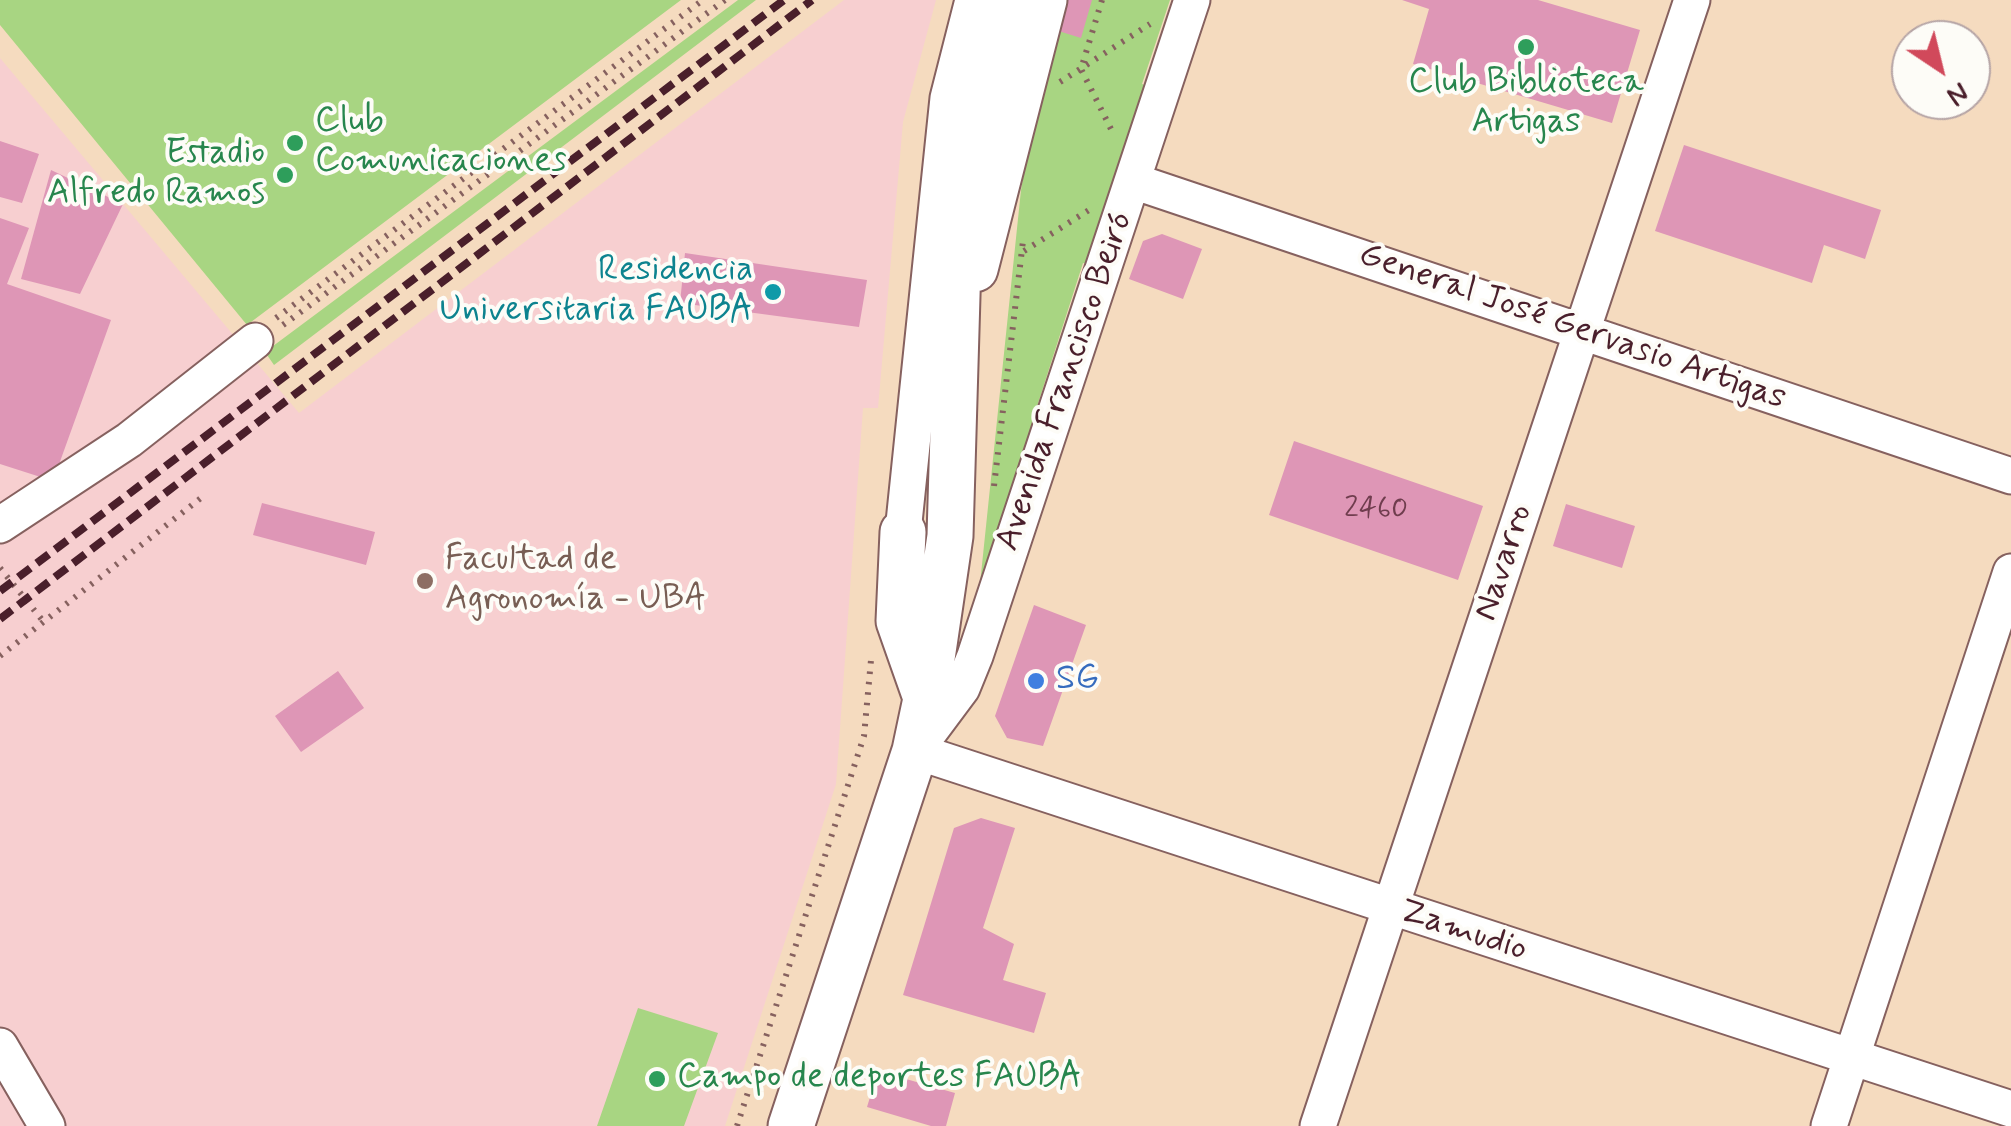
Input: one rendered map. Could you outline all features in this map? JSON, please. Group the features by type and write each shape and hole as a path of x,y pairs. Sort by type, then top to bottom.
{"main road":[{"path":"953,348 960,193 1001,0"},
{"path":"953,348 1044,0"},
{"name":"Avenida Francisco Beiró","path":"791,1126 916,751 950,536 953,348"},
{"path":"903,532 899,621 926,699"}],"street":[{"path":"903,532 948,98 973,0"},
{"name":"Avenida Francisco Beiró","path":"916,751 962,688 976,656 1192,0"},
{"name":"Navarro","path":"1318,1126 1692,0"},
{"name":"General José Gervasio Artigas","path":"1133,181 2011,476"},
{"path":"1,522 130,440 255,340"},
{"path":"1830,1126 2011,572"},
{"name":"Zamudio","path":"916,751 2011,1109"},
{"path":"0,1046 41,1124"}],"path":[{"path":"255,340 260,331 411,214 703,0"},
{"path":"255,340 265,338 725,0"},
{"path":"1102,0 1080,69 1116,138"},
{"path":"1080,69 1154,22"},
{"path":"1023,252 1093,207"},
{"path":"993,499 1023,252 1023,223"},
{"path":"0,656 200,498"},
{"path":"0,568 43,621"}],"shaded area":[{"name":"Facultad de Agronomía - UBA","path":"844,0 936,0 903,122 878,408 863,408 836,784 725,1126 0,1126 0,58 299,413"}],"green space":[{"name":"Club Comunicaciones","path":"0,0 681,0 247,325 0,25"},
{"path":"738,0 756,0 274,365 265,352"},
{"path":"1061,0 1170,0 1142,84 1153,88 1094,266 1083,263 1034,416 1045,421 978,603 1021,190 1040,81"},
{"name":"Campo de deportes FAUBA","path":"638,1008 718,1033 684,1126 597,1126"}],"building":[{"path":"1061,0 1092,0 1081,38 1052,29"},
{"name":"Club Biblioteca Artigas","path":"1402,0 1538,0 1640,30 1612,123 1413,64 1429,9"},
{"path":"0,141 39,154 22,203 0,197"},
{"path":"1684,145 1881,210 1865,259 1824,245 1812,283 1655,231"},
{"path":"51,170 123,204 80,294 21,279"},
{"path":"0,218 29,228 7,284 111,320 53,481 0,464"},
{"path":"1162,234 1202,249 1183,299 1129,279 1143,241"},
{"name":"Residencia Universitaria FAUBA","path":"685,253 867,280 859,327 680,303"},
{"path":"1294,441 1483,506 1458,580 1269,515"},
{"path":"262,503 375,532 366,565 253,535"},
{"path":"1566,504 1635,526 1622,568 1553,546"},
{"name":"SG","path":"1034,605 1086,625 1043,746 1007,738 995,716"},
{"path":"338,671 364,708 301,752 275,716"},
{"path":"981,818 1015,828 983,928 1014,944 1003,980 1046,993 1034,1033 903,995 954,828"},
{"path":"878,1071 955,1093 946,1126 931,1126 867,1107"}],"railway":[{"path":"0,591 784,0"},
{"path":"0,619 812,0"}],"place":[{"name":"Club Biblioteca Artigas","path":"1526,47"},
{"name":"Club Comunicaciones","path":"295,143"},
{"name":"Estadio Alfredo Ramos","path":"285,175"},
{"name":"Residencia Universitaria FAUBA","path":"773,292"},
{"name":"Facultad de Agronomía - UBA","path":"425,581"},
{"name":"SG","path":"1036,681"},
{"name":"Campo de deportes FAUBA","path":"657,1079"}]}
